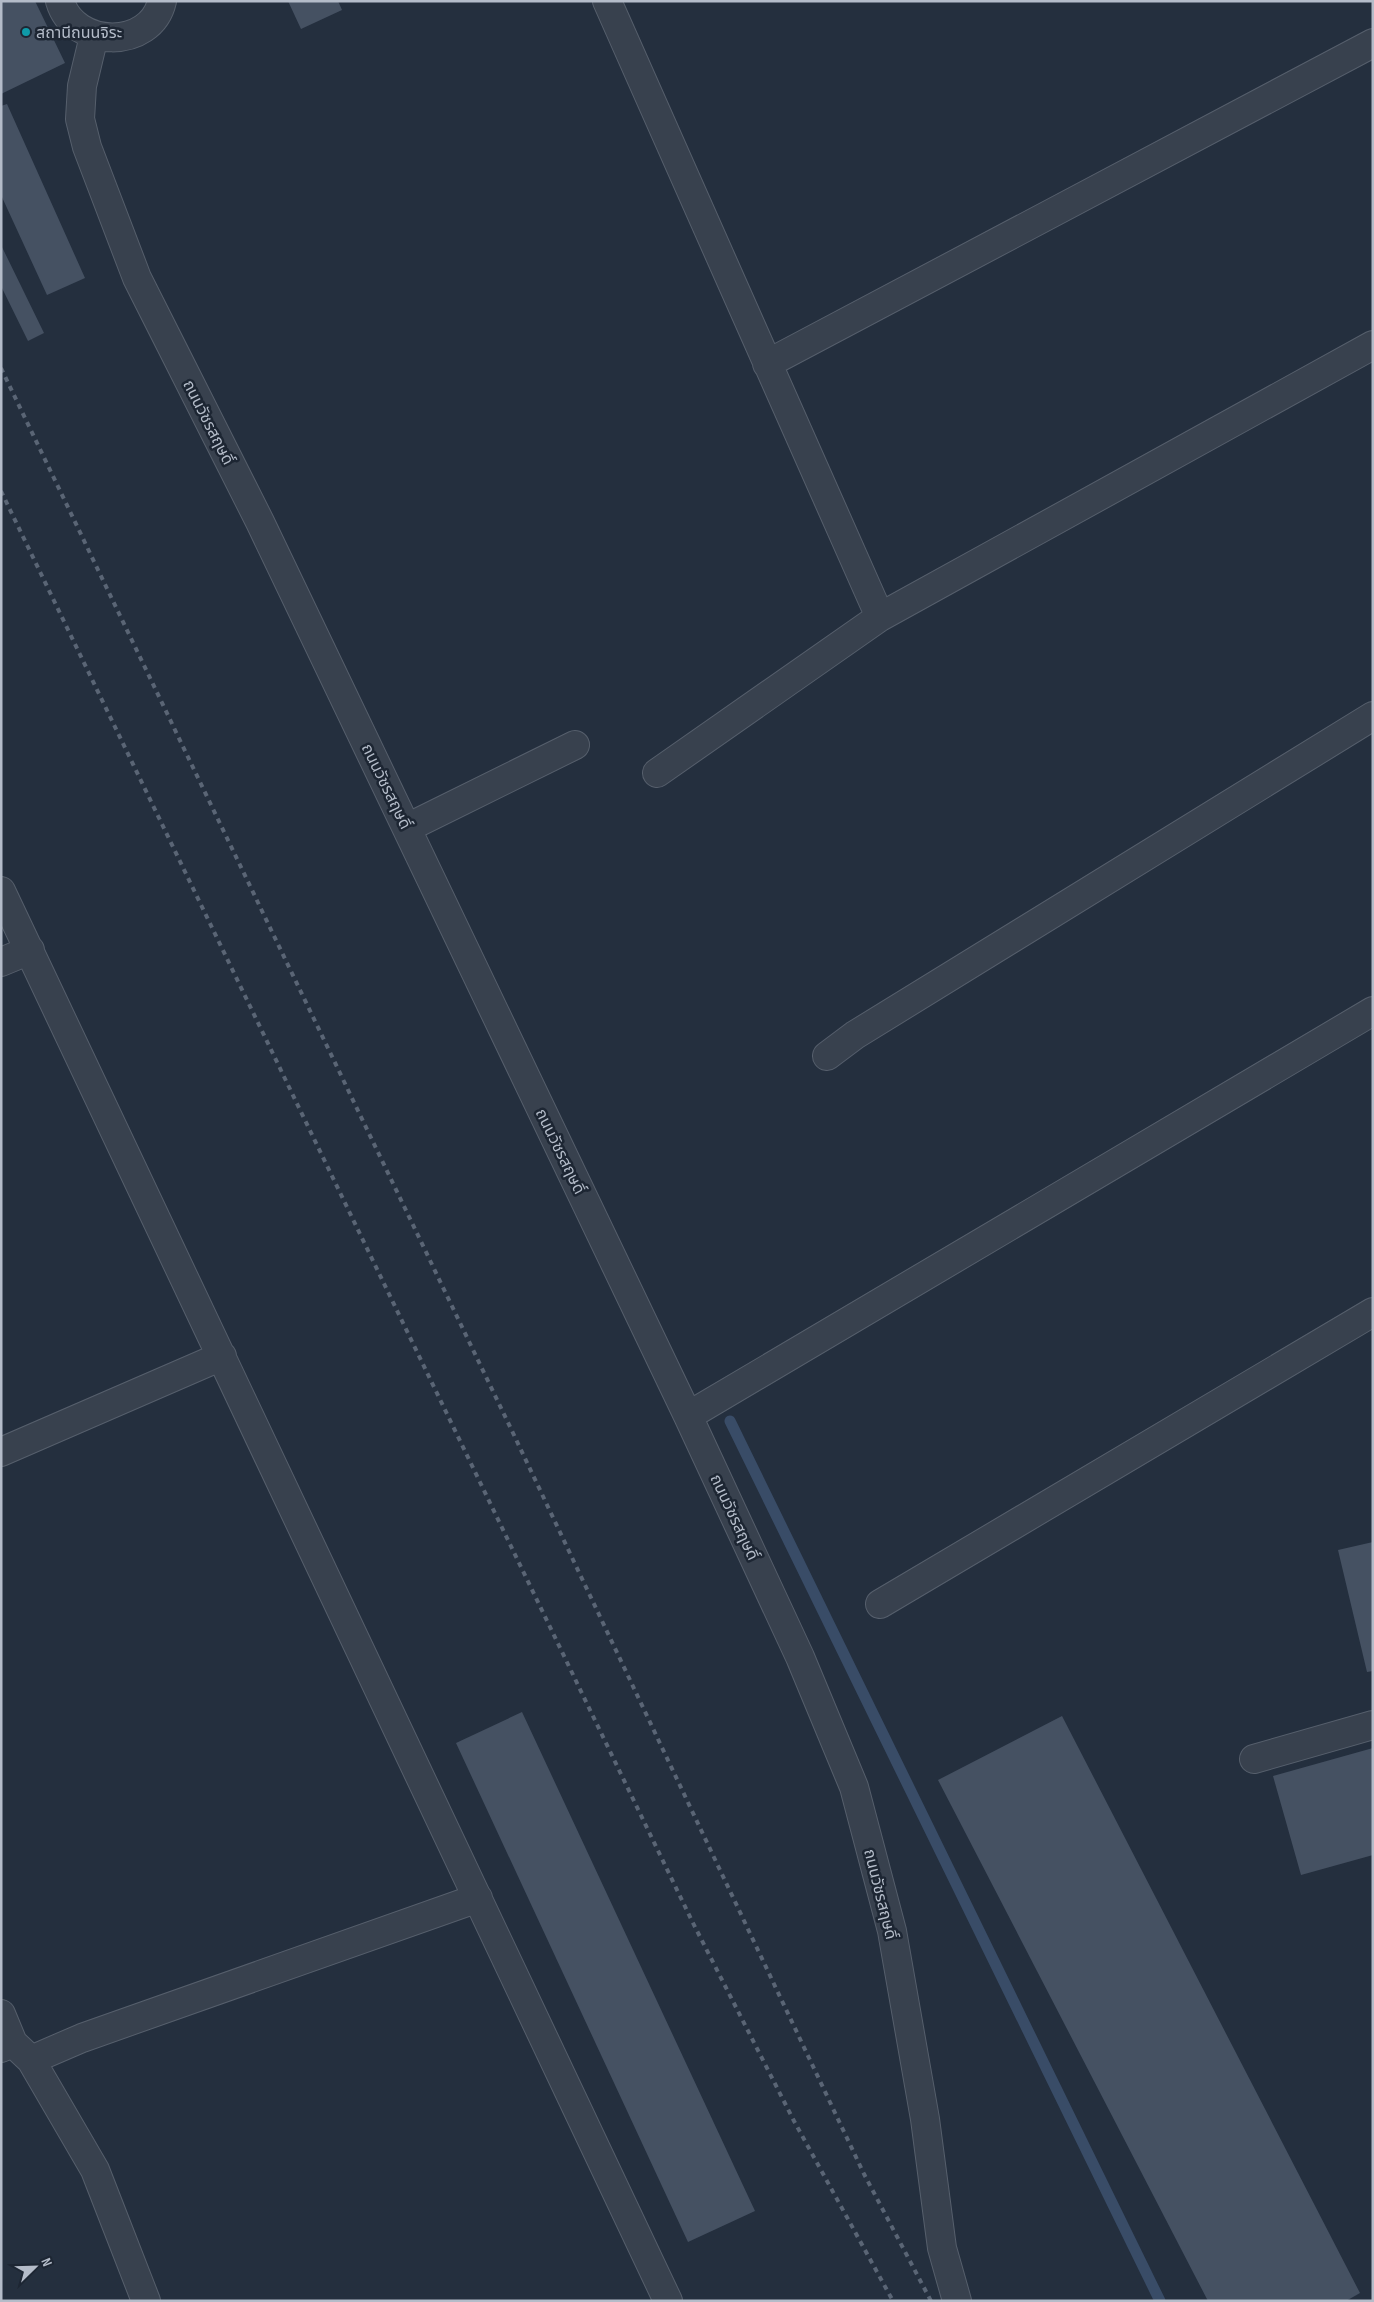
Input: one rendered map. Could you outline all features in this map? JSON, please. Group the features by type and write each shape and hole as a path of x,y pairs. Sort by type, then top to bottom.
{"street":[{"path":"60,1 74,23 94,36 114,39 133,34 149,23 161,6 162,1"},
{"path":"607,1 766,364 880,617"},
{"name":"ถนนวัชรสฤษดิ์","path":"94,36 82,86 80,119 87,147 136,278 260,522 688,1416 800,1656 854,1787 892,1931 925,2119 942,2248 957,2301"},
{"path":"766,364 1373,43"},
{"path":"657,772 880,617 1373,345"},
{"path":"827,1056 855,1035 1373,716"},
{"path":"407,828 575,744"},
{"path":"1,891 668,2301"},
{"path":"1,962 30,950"},
{"path":"688,1416 1373,1010"},
{"path":"880,1604 1373,1312"},
{"path":"1,1452 222,1356"},
{"path":"1254,1759 1373,1725"},
{"path":"15,2050 82,2038 478,1898"},
{"path":"1,2014 15,2050 95,2170 146,2301"}],"building":[{"name":"สถานีถนนจิระ","path":"1,1 35,1 65,63 1,94"},
{"path":"288,1 338,1 342,10 301,29"},
{"path":"7,104 85,278 47,295 1,195 1,106"},
{"path":"1,245 44,333 28,341 1,286"},
{"path":"1373,1542 1373,1671 1367,1672 1338,1550"},
{"path":"522,1712 755,2211 688,2242 456,1743"},
{"path":"1062,1716 1360,2293 1346,2301 1208,2301 938,1780"},
{"path":"1373,1748 1373,1855 1301,1875 1273,1776"}],"waterway":[{"path":"730,1421 1160,2301"}],"railway":[{"path":"1,368 513,1433 864,2174 931,2301"},
{"path":"1,491 693,1923 794,2121 893,2301"}],"place":[{"name":"สถานีถนนจิระ","path":"26,32"}]}
